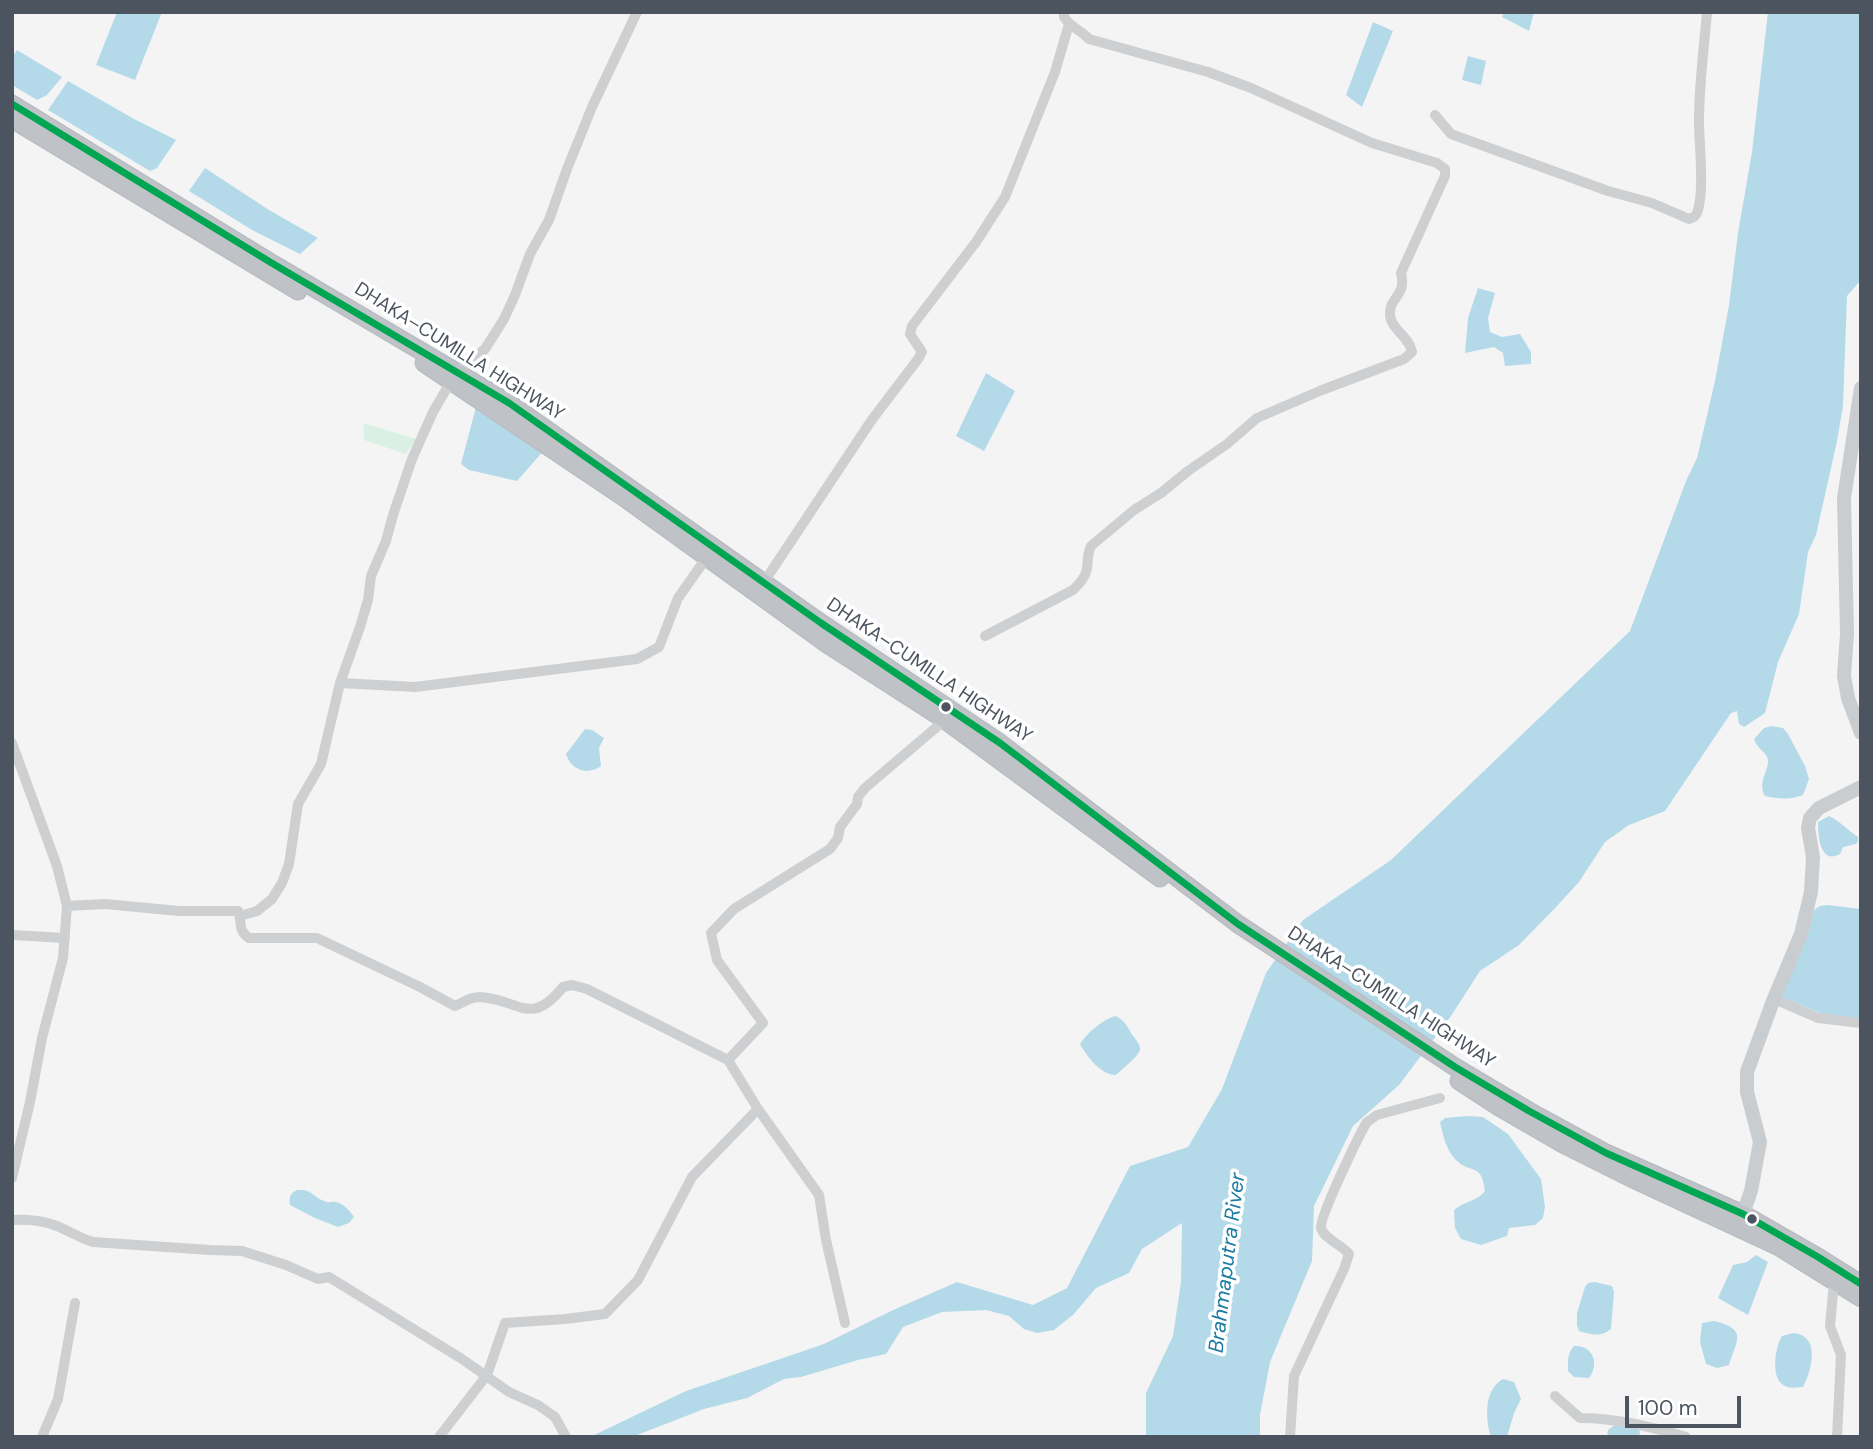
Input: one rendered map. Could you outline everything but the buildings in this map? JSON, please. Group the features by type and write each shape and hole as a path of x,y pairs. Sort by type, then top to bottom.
{"highway":[{"name":"DHAKA–CUMILLA HIGHWAY","path":"12,104 454,376 827,644 945,720 1235,928 1346,1004 1453,1071 1606,1153 1743,1214 1861,1284"},
{"name":"DHAKA–CUMILLA HIGHWAY","path":"12,119 266,272 410,354 509,402 821,623 1000,743 1235,928"},
{"name":"DHAKA–CUMILLA HIGHWAY","path":"1453,1071 1499,1107 1563,1144 1779,1247 1861,1298"}],"main road":[{"path":"1860,395 1844,498 1847,634 1844,676 1861,733"},
{"path":"1743,1214 1751,1191 1760,1142 1747,1092 1746,1072 1801,934 1811,892 1814,857 1808,828 1810,818 1819,808 1861,787"}],"street":[{"path":"240,916 257,911 272,899 282,883 289,864 298,804 321,764 340,683 368,600 371,576 386,541 412,459 433,412 454,376 485,349 503,319 530,254 549,220 592,107 637,12"},
{"path":"985,636 1073,590 1087,570 1088,551 1091,546 1134,510 1227,444 1257,418 1404,359 1412,352 1411,344 1391,321 1391,307 1403,288 1402,273 1445,176 1445,169 1437,163 1372,143 1263,93 1208,72 1088,39 1069,24 1064,12"},
{"path":"1435,115 1451,134 1608,191 1653,203 1689,219 1697,213 1700,186 1699,118 1707,12"},
{"path":"764,582 871,421 922,352 910,334 912,326 976,242 1005,197 1055,72 1069,24"},
{"path":"340,683 415,687 637,659 659,647 678,598 706,557"},
{"path":"728,1059 764,1023 717,960 711,933 734,909 830,849 838,838 840,827 865,788 945,720"},
{"path":"12,743 57,866 66,906 64,958 42,1038 12,1178"},
{"path":"66,906 105,904 179,911 238,911 243,934 249,938 317,938 455,1006 466,999 480,997 523,1009 534,1008 547,1004 563,987 572,985 587,989 728,1059 758,1109 819,1195 845,1323"},
{"path":"12,935 65,938"},
{"path":"1774,999 1818,1018 1861,1023"},
{"path":"1290,1437 1294,1377 1349,1254 1321,1229 1329,1202 1367,1122 1377,1115 1440,1098"},
{"path":"439,1437 487,1375 505,1323 605,1314 638,1280 692,1177 758,1109"},
{"path":"12,1220 31,1219 46,1223 93,1242 242,1251 318,1279 329,1277 487,1375 509,1392 548,1411 555,1417 566,1437"},
{"path":"1834,1282 1830,1326 1840,1355 1837,1437"},
{"path":"42,1437 58,1399 75,1303"},
{"path":"1555,1396 1580,1418 1653,1427 1686,1437"}],"green space":[{"path":"363,423 416,439 406,454 364,440"}],"water":[{"path":"117,12 162,12 135,80 96,65"},
{"path":"1504,12 1534,12 1529,31 1502,17"},
{"name":"Brahmaputra River","path":"1768,12 1861,12 1861,280 1847,296 1843,406 1816,535 1808,552 1799,614 1778,662 1765,713 1744,727 1739,724 1737,711 1731,713 1665,811 1629,825 1605,842 1579,882 1556,907 1519,945 1480,971 1451,1016 1399,1085 1353,1126 1314,1206 1312,1261 1270,1362 1260,1415 1260,1437 1146,1437 1146,1393 1173,1336 1181,1282 1182,1223 1142,1249 1129,1273 1096,1288 1073,1315 1054,1330 1037,1333 1024,1329 1009,1316 986,1310 942,1312 903,1327 886,1354 801,1377 784,1379 747,1398 704,1409 632,1437 590,1437 686,1391 824,1344 957,1282 1033,1305 1067,1288 1130,1166 1188,1147 1222,1089 1266,973 1303,920 1391,860 1630,631 1697,458 1715,381 1752,152"},
{"path":"1373,22 1393,31 1362,107 1346,95"},
{"path":"17,50 62,77 47,95 37,100 12,85 12,57"},
{"path":"1468,56 1486,61 1481,85 1462,80"},
{"path":"68,81 176,140 157,168 150,171 48,110"},
{"path":"205,168 318,238 300,254 252,230 189,191"},
{"path":"1478,288 1495,293 1488,318 1490,332 1502,337 1520,334 1531,352 1531,364 1505,366 1503,353 1494,347 1465,353 1468,318"},
{"path":"986,373 1015,391 984,451 956,436"},
{"path":"476,407 546,448 517,481 469,470 461,464"},
{"path":"1764,728 1783,728 1788,734 1805,766 1809,779 1803,795 1794,798 1765,796 1762,785 1768,761 1754,739"},
{"path":"585,729 604,738 599,748 601,766 590,771 580,770 568,760 566,754"},
{"path":"1829,816 1858,837 1856,844 1843,847 1840,854 1833,856 1824,852 1819,834 1818,822"},
{"path":"1827,905 1861,909 1861,1021 1822,1014 1781,997 1814,910"},
{"path":"1115,1016 1126,1025 1140,1048 1134,1058 1116,1075 1100,1069 1080,1044 1095,1027"},
{"path":"1483,1117 1508,1134 1541,1179 1545,1207 1543,1218 1535,1225 1509,1228 1507,1236 1481,1245 1461,1239 1455,1228 1454,1210 1485,1191 1481,1176 1453,1156 1445,1142 1440,1122 1445,1118"},
{"path":"297,1190 309,1192 326,1202 339,1203 354,1217 349,1223 338,1227 315,1218 290,1205 290,1196"},
{"path":"1756,1255 1768,1262 1748,1315 1718,1298 1733,1265 1747,1262"},
{"path":"1588,1283 1612,1286 1614,1292 1611,1329 1591,1334 1579,1331 1577,1313 1585,1287"},
{"path":"1714,1321 1732,1328 1737,1337 1729,1365 1717,1368 1706,1364 1700,1342 1702,1323"},
{"path":"1793,1333 1808,1340 1812,1354 1803,1387 1792,1388 1780,1383 1777,1377 1776,1355 1782,1336"},
{"path":"1574,1346 1586,1349 1593,1356 1594,1367 1589,1378 1574,1377 1568,1371 1569,1354"},
{"path":"1503,1379 1514,1382 1521,1399 1507,1437 1491,1437 1487,1413 1489,1397"},
{"path":"1617,1424 1637,1426 1639,1437 1609,1437 1609,1429"}],"transit line":[{"path":"12,104 270,262 509,403 821,623 1000,743 1238,924 1455,1067 1606,1153 1743,1214 1861,1284"}]}
